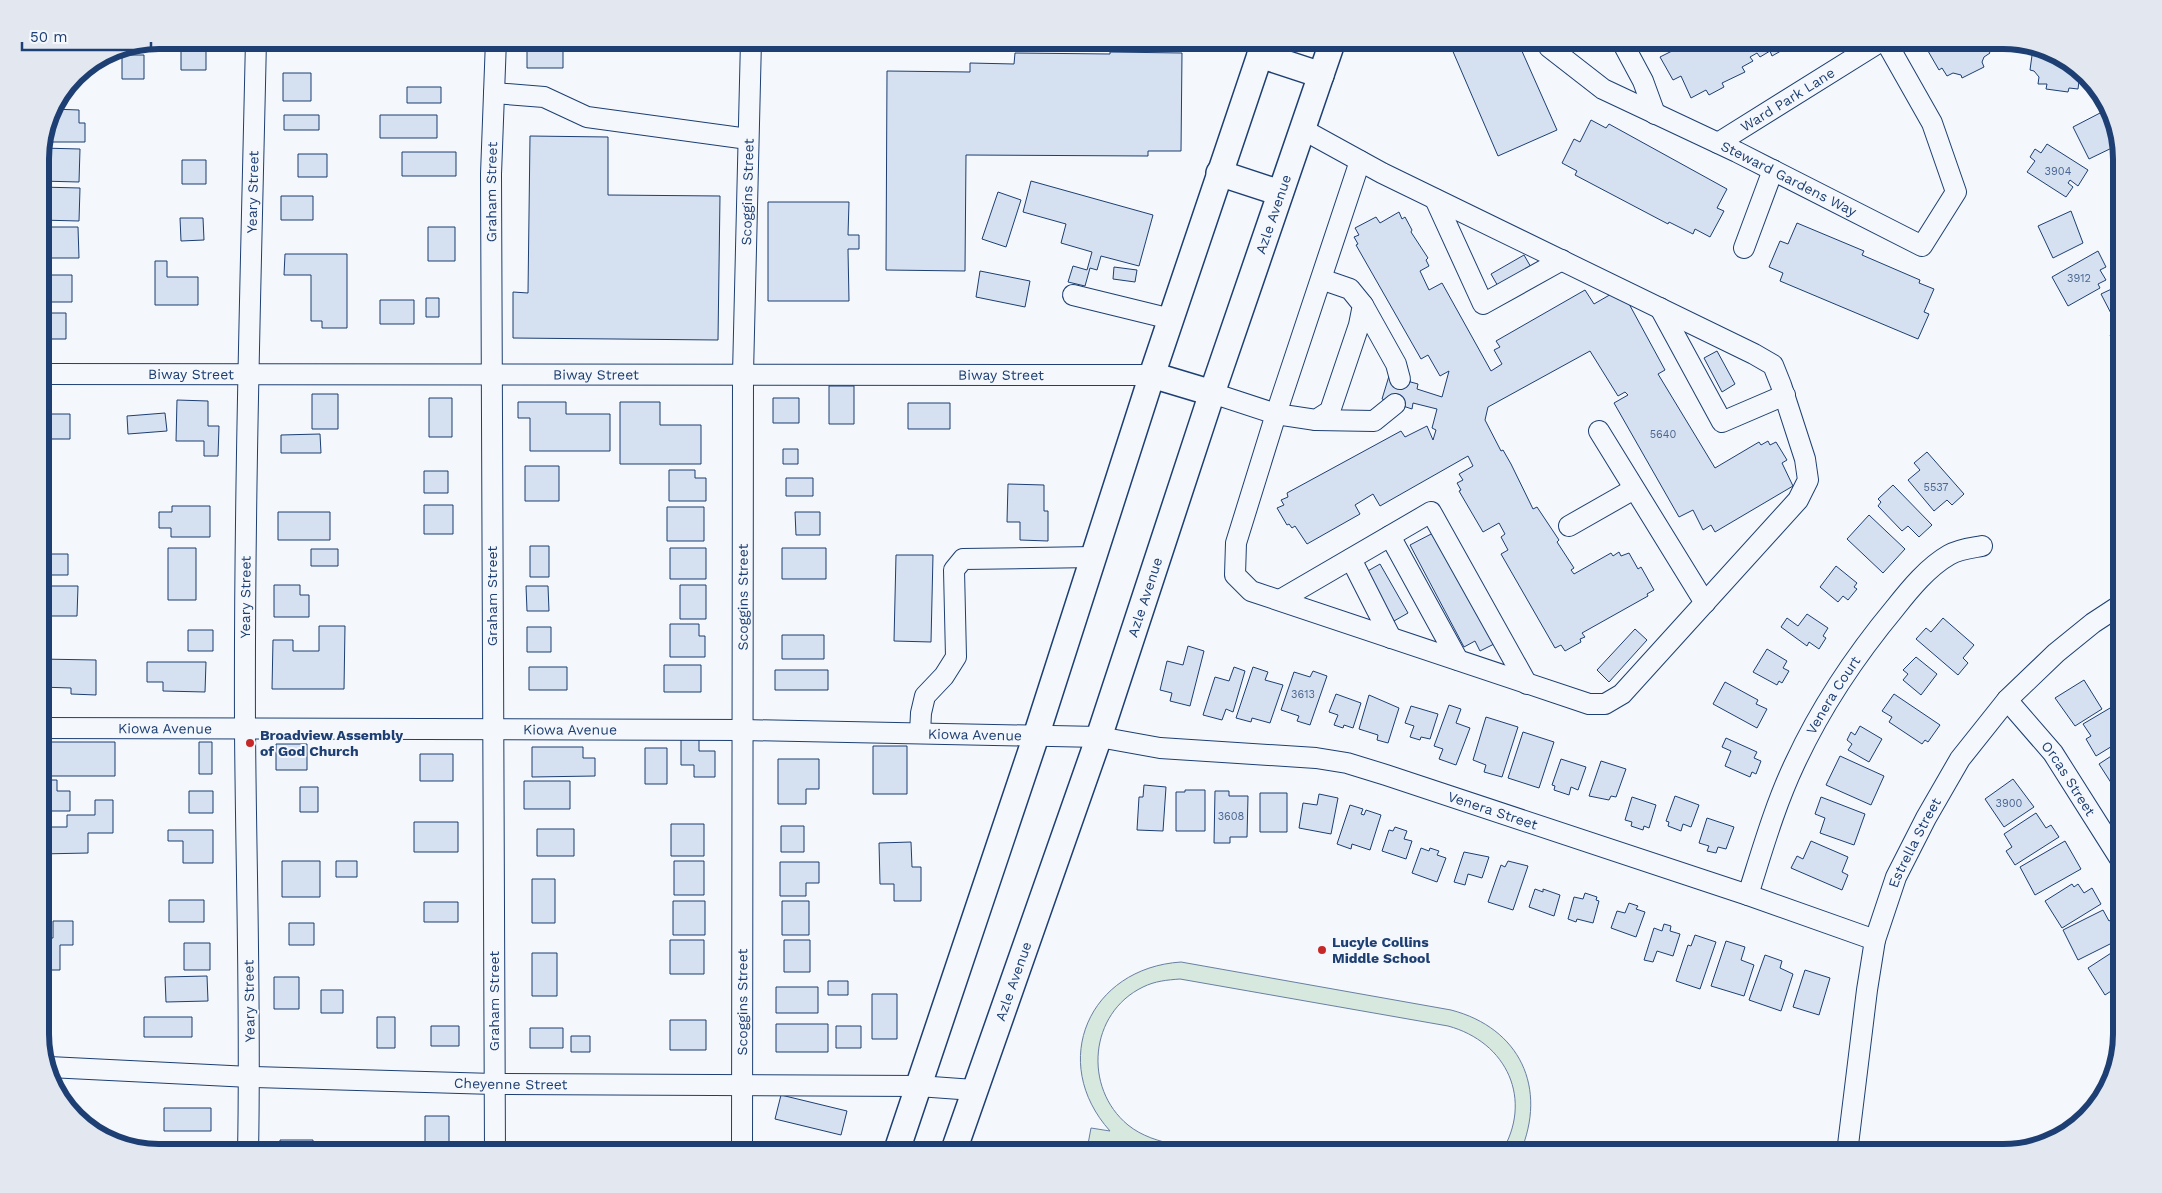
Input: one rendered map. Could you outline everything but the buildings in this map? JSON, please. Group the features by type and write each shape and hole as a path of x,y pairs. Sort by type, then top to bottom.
{"main road":[{"path":"899,1144 1036,736 1152,375 1261,49"},
{"path":"1266,49 1321,75"},
{"name":"Azle Avenue","path":"956,1144 1100,737 1212,393 1330,49"},
{"path":"1219,174 1280,193"},
{"path":"1152,375 1212,393"}],"street":[{"name":"Yeary Street","path":"248,1144 250,1077 245,729 246,513 256,49"},
{"name":"Graham Street","path":"495,1144 491,174 496,49"},
{"name":"Scoggins Street","path":"742,1144 742,374 751,49"},
{"name":"Steward Gardens Way","path":"1552,49 1602,89 1718,143 1922,246 1956,192 1932,123 1889,49"},
{"path":"1626,49 1643,81 1655,114"},
{"name":"Ward Park Lane","path":"1718,143 1869,49"},
{"path":"494,93 544,97 587,117 748,139"},
{"path":"1302,129 1435,199 1773,365 1806,459 1808,480 1798,500 1705,603 1622,694 1604,704 1589,704 1251,591 1235,575 1236,543 1276,414 1360,161"},
{"path":"1744,248 1772,170"},
{"path":"1435,199 1483,304 1562,260"},
{"path":"1321,279 1350,289 1363,305 1396,364 1400,379"},
{"path":"1073,295 1171,320"},
{"path":"1316,420 1330,411 1360,325 1363,305"},
{"path":"1660,308 1722,422 1785,395"},
{"name":"Biway Street","path":"49,374 1152,375"},
{"path":"1212,393 1276,414 1316,420 1374,421 1395,404"},
{"path":"1599,431 1705,603"},
{"path":"1569,526 1634,489"},
{"path":"1280,600 1431,512 1527,684"},
{"path":"1390,536 1458,660"},
{"name":"Venera Court","path":"1748,895 1773,816 1794,764 1821,712 1865,644 1910,589 1936,565 1948,555 1960,550 1982,546"},
{"path":"920,733 920,713 925,696 944,676 956,657 954,570 963,559 1094,557"},
{"path":"1350,559 1391,638"},
{"name":"Estrella Street","path":"1848,1144 1867,990 1876,940 1896,877 1926,818 1960,759 2007,700 2056,652 2093,622 2113,610"},
{"name":"Orcas Street","path":"2007,700 2053,753 2113,848"},
{"name":"Kiowa Avenue","path":"49,728 493,731 743,730 1100,737"},
{"name":"Venera Street","path":"1100,737 1160,748 1316,758 1347,763 1748,895 1876,940"},
{"name":"Cheyenne Street","path":"54,1067 250,1077 494,1084 918,1086 974,1090"}],"shaded area":[{"path":"1181,962 1451,1010 1475,1019 1495,1031 1511,1046 1522,1064 1529,1084 1531,1106 1528,1129 1523,1144 1506,1144 1511,1133 1515,1113 1514,1094 1509,1076 1499,1059 1486,1045 1469,1034 1448,1026 1180,979 1166,980 1143,987 1125,999 1112,1014 1103,1032 1098,1052 1099,1072 1104,1091 1114,1110 1128,1125 1139,1132 1151,1138 1173,1144 1088,1144 1091,1128 1110,1131 1091,1104 1082,1076 1081,1049 1088,1023 1102,1000 1122,981 1149,968"}],"place":[{"name":"Broadview Assembly of God Church","path":"250,743"},
{"name":"Lucyle Collins Middle School","path":"1322,950"}]}
